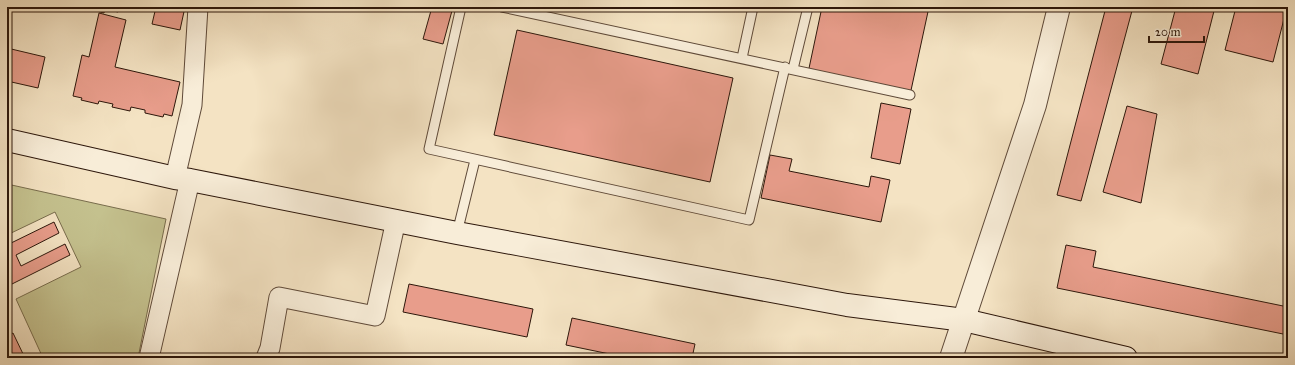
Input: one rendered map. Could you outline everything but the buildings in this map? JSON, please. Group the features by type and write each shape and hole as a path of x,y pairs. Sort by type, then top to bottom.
{"main road":[{"path":"951,358 1035,105 1059,7"},
{"path":"7,140 182,179 457,233 847,305 964,320 1126,358"}],"street":[{"path":"149,358 182,179 192,106 198,7"},
{"path":"266,358 270,348 279,297 375,316 396,220"}],"lane":[{"path":"461,7 429,149 749,220 789,68 808,7"},
{"path":"502,7 910,95"},
{"path":"742,58 753,7"},
{"path":"457,233 475,160"}],"shaded area":[{"path":"7,184 166,219 138,358 43,358 16,299 81,267 55,212 7,235"}]}
